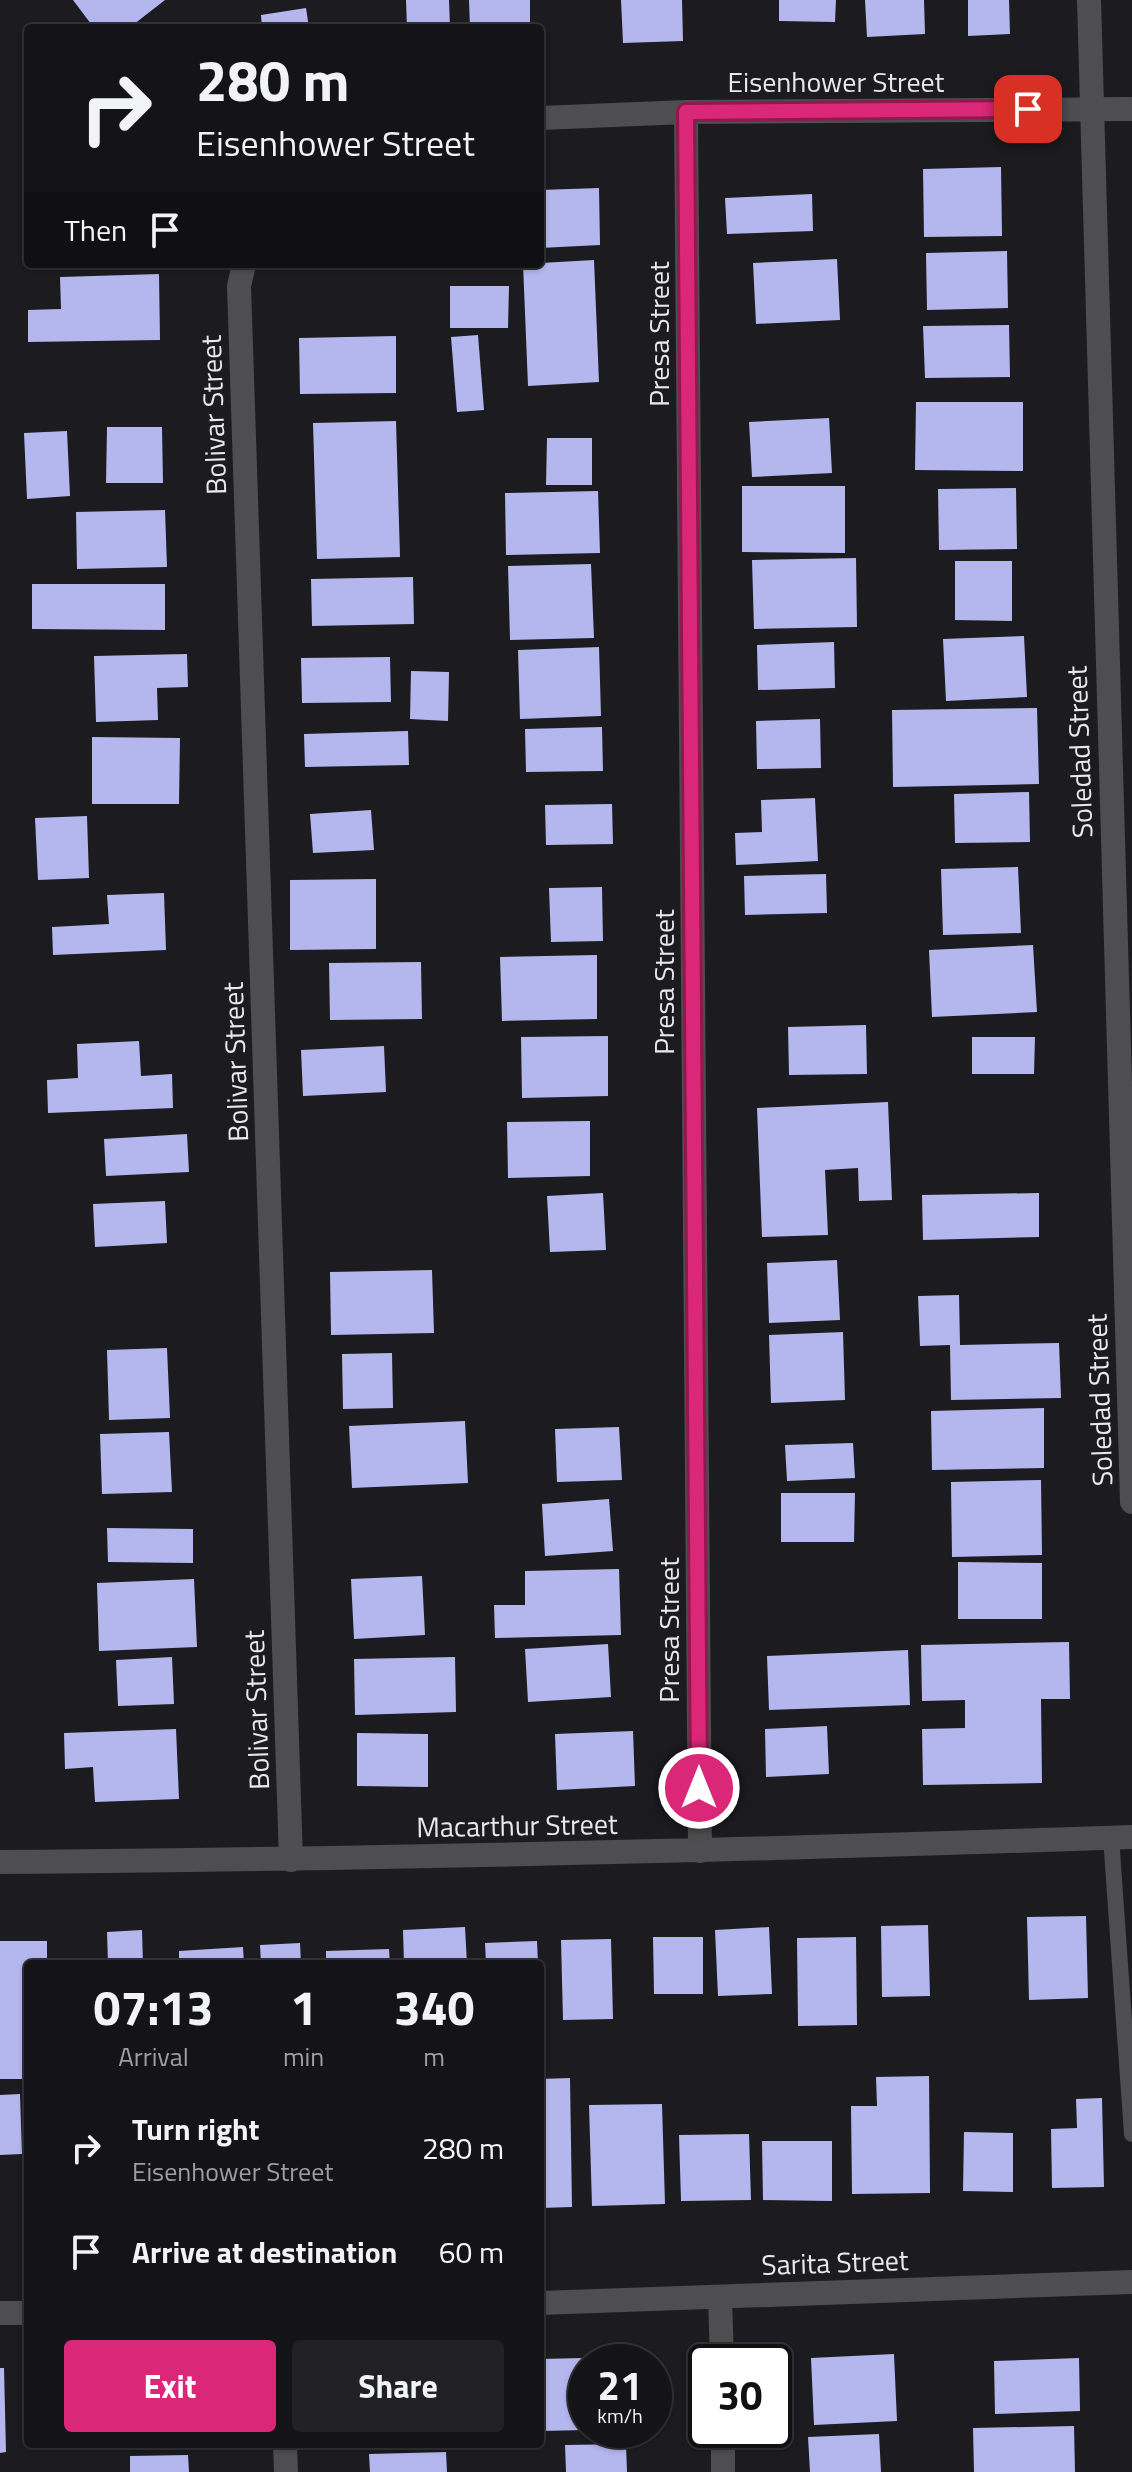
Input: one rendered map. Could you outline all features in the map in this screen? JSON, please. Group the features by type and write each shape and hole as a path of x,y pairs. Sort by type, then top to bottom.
{"street":[{"name":"Soledad Street","path":"1089,0 1132,1502"},
{"name":"Eisenhower Street","path":"544,118 686,112 1132,109"},
{"name":"Presa Street","path":"686,112 700,1851"},
{"name":"Bolivar Street","path":"243,268 239,302 291,1860"},
{"name":"Macarthur Street","path":"0,1862 291,1860 700,1851 1121,1837"},
{"name":"Sarita Street","path":"544,2303 1132,2282"},
{"path":"720,2297 721,2344"},
{"path":"0,2313 24,2313"},
{"path":"285,2448 286,2472"},
{"path":"723,2448 723,2472"}],"lane":[{"path":"1121,1837 1132,2134"}],"building":[{"path":"73,0 165,0 134,24 91,24"},
{"path":"406,0 449,0 450,24 407,24"},
{"path":"469,0 530,0 530,24 470,24"},
{"path":"621,0 682,0 683,41 623,43"},
{"path":"779,0 836,0 835,22 779,21"},
{"path":"865,0 924,0 925,34 867,37"},
{"path":"968,0 1009,0 1010,34 968,36"},
{"path":"306,8 308,24 262,24 261,15"},
{"path":"1001,167 1002,236 924,237 923,169"},
{"path":"599,188 600,245 544,248 544,190"},
{"path":"812,194 813,231 727,234 725,198"},
{"path":"1007,251 1008,308 927,310 926,253"},
{"path":"837,259 840,320 756,324 753,263"},
{"path":"594,260 599,382 528,386 523,268 544,268 544,263"},
{"path":"159,274 160,340 28,342 28,310 61,309 60,277"},
{"path":"450,286 509,286 508,328 450,328"},
{"path":"1009,325 1010,377 925,378 923,326"},
{"path":"478,335 484,410 457,412 451,337"},
{"path":"396,336 396,393 300,394 299,338"},
{"path":"916,402 1023,402 1023,471 915,470"},
{"path":"829,418 832,473 752,477 749,422"},
{"path":"396,421 400,557 317,559 313,423"},
{"path":"107,427 162,427 163,483 106,483"},
{"path":"67,431 70,496 27,499 24,433"},
{"path":"547,438 592,438 592,485 546,485"},
{"path":"742,486 845,486 845,553 742,552"},
{"path":"1016,488 1017,549 939,550 938,489"},
{"path":"598,491 600,553 506,555 505,493"},
{"path":"165,510 167,567 77,569 76,512"},
{"path":"856,558 857,627 754,629 752,560"},
{"path":"955,561 1012,561 1012,621 955,620"},
{"path":"591,564 594,638 510,640 508,566"},
{"path":"413,577 414,624 312,626 311,579"},
{"path":"32,584 165,584 165,630 32,629"},
{"path":"1024,636 1027,697 946,701 943,639"},
{"path":"834,642 835,688 758,690 757,645"},
{"path":"599,647 601,716 520,719 518,650"},
{"path":"187,654 188,687 157,688 158,720 96,722 94,656"},
{"path":"390,657 391,702 302,703 301,658"},
{"path":"411,671 449,672 448,721 410,719"},
{"path":"1037,708 1039,784 893,787 892,710"},
{"path":"820,719 821,768 757,769 756,721"},
{"path":"602,727 603,771 526,772 525,729"},
{"path":"408,731 409,765 305,767 304,734"},
{"path":"92,737 180,738 179,804 92,804"},
{"path":"1029,792 1030,842 955,843 954,794"},
{"path":"815,798 818,861 736,865 735,833 762,832 761,800"},
{"path":"612,804 613,844 546,845 545,805"},
{"path":"371,810 374,850 313,853 310,814"},
{"path":"87,816 89,878 38,880 35,818"},
{"path":"1018,867 1021,933 943,935 941,869"},
{"path":"826,874 827,913 745,915 744,876"},
{"path":"376,879 376,949 290,950 290,880"},
{"path":"602,887 603,941 551,942 549,888"},
{"path":"164,893 166,950 53,955 52,927 109,924 107,895"},
{"path":"1033,945 1037,1012 932,1017 929,950"},
{"path":"597,955 597,1019 502,1021 500,957"},
{"path":"421,962 422,1019 330,1020 329,963"},
{"path":"866,1025 867,1074 789,1075 788,1027"},
{"path":"608,1036 608,1096 522,1098 521,1037"},
{"path":"972,1037 1035,1037 1034,1074 972,1074"},
{"path":"139,1041 141,1076 172,1074 173,1108 48,1113 47,1080 78,1078 77,1044"},
{"path":"384,1046 386,1092 303,1096 301,1050"},
{"path":"888,1102 892,1200 859,1201 858,1168 825,1170 828,1235 762,1237 757,1108"},
{"path":"590,1121 590,1176 508,1178 507,1122"},
{"path":"187,1134 189,1172 106,1176 104,1139"},
{"path":"603,1193 606,1250 550,1252 547,1196"},
{"path":"1039,1193 1039,1237 923,1240 922,1195"},
{"path":"165,1201 167,1243 95,1247 93,1204"},
{"path":"837,1260 840,1320 769,1323 767,1263"},
{"path":"432,1270 434,1333 331,1335 330,1272"},
{"path":"959,1295 960,1345 1059,1343 1061,1398 951,1400 950,1345 920,1346 918,1296"},
{"path":"843,1332 845,1400 771,1403 769,1335"},
{"path":"167,1348 170,1418 109,1420 107,1350"},
{"path":"392,1353 393,1408 343,1409 342,1354"},
{"path":"1044,1408 1044,1468 932,1470 931,1411"},
{"path":"465,1421 468,1483 352,1488 349,1426"},
{"path":"619,1427 622,1480 557,1482 555,1429"},
{"path":"169,1432 172,1492 102,1494 100,1434"},
{"path":"853,1443 855,1478 787,1481 785,1445"},
{"path":"1041,1480 1042,1555 952,1557 951,1482"},
{"path":"781,1493 855,1493 854,1542 781,1542"},
{"path":"609,1499 613,1551 545,1556 542,1504"},
{"path":"107,1528 193,1529 193,1563 108,1562"},
{"path":"958,1562 1042,1563 1042,1619 958,1619"},
{"path":"619,1569 621,1635 495,1638 494,1605 525,1605 525,1571"},
{"path":"422,1576 425,1635 354,1639 351,1579"},
{"path":"194,1579 197,1647 99,1651 97,1583"},
{"path":"1069,1642 1070,1699 1041,1699 1042,1783 923,1785 922,1729 965,1728 965,1700 922,1701 921,1645"},
{"path":"608,1644 611,1697 528,1702 525,1649"},
{"path":"908,1650 910,1705 769,1710 767,1656"},
{"path":"172,1657 174,1704 118,1706 116,1660"},
{"path":"455,1657 456,1712 355,1715 354,1659"},
{"path":"827,1726 829,1774 766,1777 765,1729"},
{"path":"176,1729 179,1799 95,1802 93,1767 65,1769 64,1733"},
{"path":"633,1731 635,1786 557,1790 555,1734"},
{"path":"357,1733 428,1734 428,1787 357,1786"},
{"path":"1086,1916 1088,1998 1029,2000 1027,1917"},
{"path":"928,1925 930,1996 882,1997 881,1926"},
{"path":"465,1927 467,1960 404,1960 403,1930"},
{"path":"769,1927 772,1994 718,1996 715,1930"},
{"path":"142,1930 143,1960 108,1960 107,1932"},
{"path":"653,1937 703,1937 703,1994 654,1994"},
{"path":"856,1937 857,2025 798,2026 797,1938"},
{"path":"611,1939 613,2019 563,2020 561,1940"},
{"path":"0,1941 47,1941 47,1960 24,1960 24,2079 0,2079"},
{"path":"537,1941 538,1960 486,1960 485,1943"},
{"path":"300,1943 301,1960 261,1960 260,1945"},
{"path":"243,1947 244,1960 179,1960 179,1951"},
{"path":"389,1949 390,1960 326,1960 326,1951"},
{"path":"929,2076 930,2193 852,2194 851,2106 877,2106 876,2077"},
{"path":"570,2078 572,2207 544,2208 544,2079"},
{"path":"20,2094 22,2154 0,2155 0,2095"},
{"path":"1102,2098 1104,2187 1052,2188 1051,2129 1077,2128 1076,2099"},
{"path":"662,2104 665,2204 592,2206 589,2105"},
{"path":"964,2132 1013,2133 1013,2192 963,2191"},
{"path":"749,2134 751,2200 681,2201 679,2135"},
{"path":"762,2141 832,2141 832,2201 763,2200"},
{"path":"894,2354 897,2421 814,2425 811,2358"},
{"path":"568,2358 568,2430 544,2431 544,2359"},
{"path":"1079,2358 1080,2411 995,2414 994,2361"},
{"path":"0,2368 4,2368 6,2452 0,2453"},
{"path":"1074,2426 1075,2472 974,2472 973,2428"},
{"path":"879,2434 881,2472 810,2472 808,2437"},
{"path":"565,2445 568,2448 626,2448 627,2472 566,2472"},
{"path":"446,2452 447,2472 370,2472 369,2454"},
{"path":"188,2455 189,2472 130,2472 130,2456"}],"route":[{"path":"699,1788 686,112 1028,109"}]}
